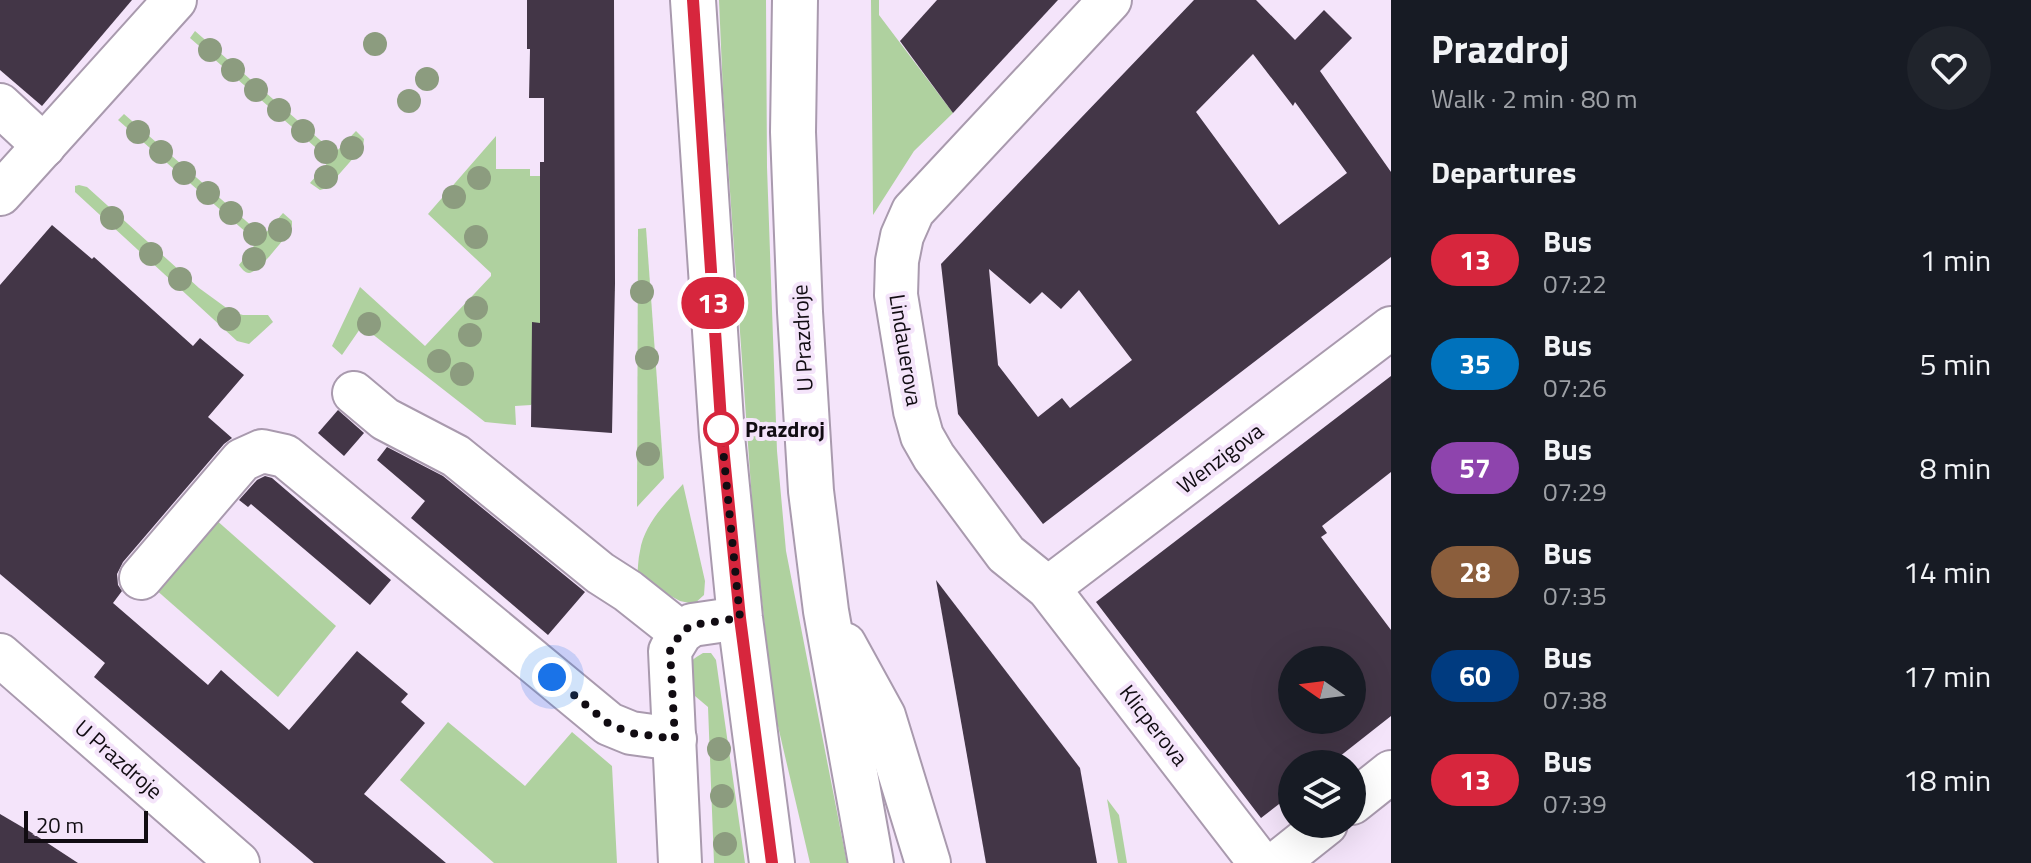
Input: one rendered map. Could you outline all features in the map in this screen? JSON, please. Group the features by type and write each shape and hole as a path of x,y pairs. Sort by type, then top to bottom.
{"main road":[{"path":"693,0 722,436 740,618 772,863"},
{"name":"U Prazdroje","path":"795,0 793,132 811,491 826,611 871,863"},
{"path":"826,611 883,716 928,863"}],"street":[{"path":"0,194 175,0"},
{"name":"Lindauerova","path":"1048,588 1006,554 934,457 922,436 896,295 897,261 902,236 913,211 1110,0"},
{"path":"0,105 44,146"},
{"name":"Wenzigova","path":"1048,588 1391,328"},
{"path":"354,393 385,419 456,456 600,573 681,633"},
{"path":"141,578 242,460 262,451 285,456 609,724 631,733 675,739"},
{"name":"Klicperova","path":"1048,588 1260,863"},
{"path":"680,863 670,651 681,633 692,625 740,618"},
{"name":"U Prazdroje","path":"0,655 238,863"},
{"path":"1366,792 1391,772"},
{"path":"1277,863 1308,838"}],"green space":[{"path":"719,0 766,0 767,167 777,451 786,551 847,863 810,863 774,709 754,529"},
{"path":"871,0 879,0 879,15 953,113 914,151 873,215"},
{"path":"195,31 335,153 356,131 364,139 363,147 327,188 320,190 310,183 330,160 190,38"},
{"path":"124,114 263,236 283,213 292,221 291,229 259,267 249,273 239,265 257,242 118,120"},
{"path":"496,136 496,169 530,169 530,176 547,176 540,212 540,290 615,290 531,405 515,406 516,425 485,422 362,326 342,355 332,346 360,287 425,346 491,276 428,214"},
{"path":"75,186 87,187 199,288 232,312 268,315 273,322 249,344 237,341 75,192"},
{"path":"646,228 664,478 637,507 638,229"},
{"path":"683,484 705,581 704,595 694,604 680,601 637,578 639,554 646,532"},
{"path":"206,511 336,626 278,697 146,581"},
{"path":"703,653 711,653 716,660 745,863 714,863 708,707 682,685 688,666"},
{"path":"448,722 525,786 572,732 612,766 617,863 494,863 400,780"},
{"path":"1107,799 1119,815 1127,863 1118,863"}],"building":[{"path":"0,0 132,0 42,106 0,70"},
{"path":"527,0 614,0 612,433 531,427 532,322 540,323 540,162 544,162 544,98 529,98"},
{"path":"937,0 1058,0 953,113 900,41"},
{"path":"1194,0 1256,0 1295,40 1324,10 1352,38 1320,71 1391,172 1391,257 1043,524 958,414 941,264","holes":["1253,54 1293,106 1295,102 1347,173 1279,225 1196,112","989,269 1030,304 1042,292 1061,309 1079,290 1132,360 1070,408 1062,398 1038,417 998,365"]},
{"path":"52,225 92,259 94,257 193,346 200,338 244,375 208,417 232,438 123,562 117,574 122,591 113,603 208,685 221,670 289,730 357,651 408,694 401,702 425,723 364,794 446,863 314,863 94,677 105,663 0,574 0,285"},
{"path":"1391,376 1391,472 1322,526 1327,533 1321,537 1391,630 1391,716 1348,750 1278,750 1278,805 1261,818 1096,602"},
{"path":"338,410 364,433 344,456 318,433"},
{"path":"387,447 443,476 585,592 548,635 411,518 425,501 377,460"},
{"path":"265,476 272,478 391,580 370,605 251,504 248,507 239,500 257,480"},
{"path":"936,580 1080,768 1097,863 986,863"},
{"path":"0,814 29,831 78,863 0,863"}],"bus line":[{"name":"13","path":"693,0 722,436 753,730 772,863"}],"place":[{"name":"Prazdroj","path":"721,429"}],"route":[{"path":"552,677 609,724 631,733 675,739 670,651 681,633 692,625 740,618 721,429"}]}
